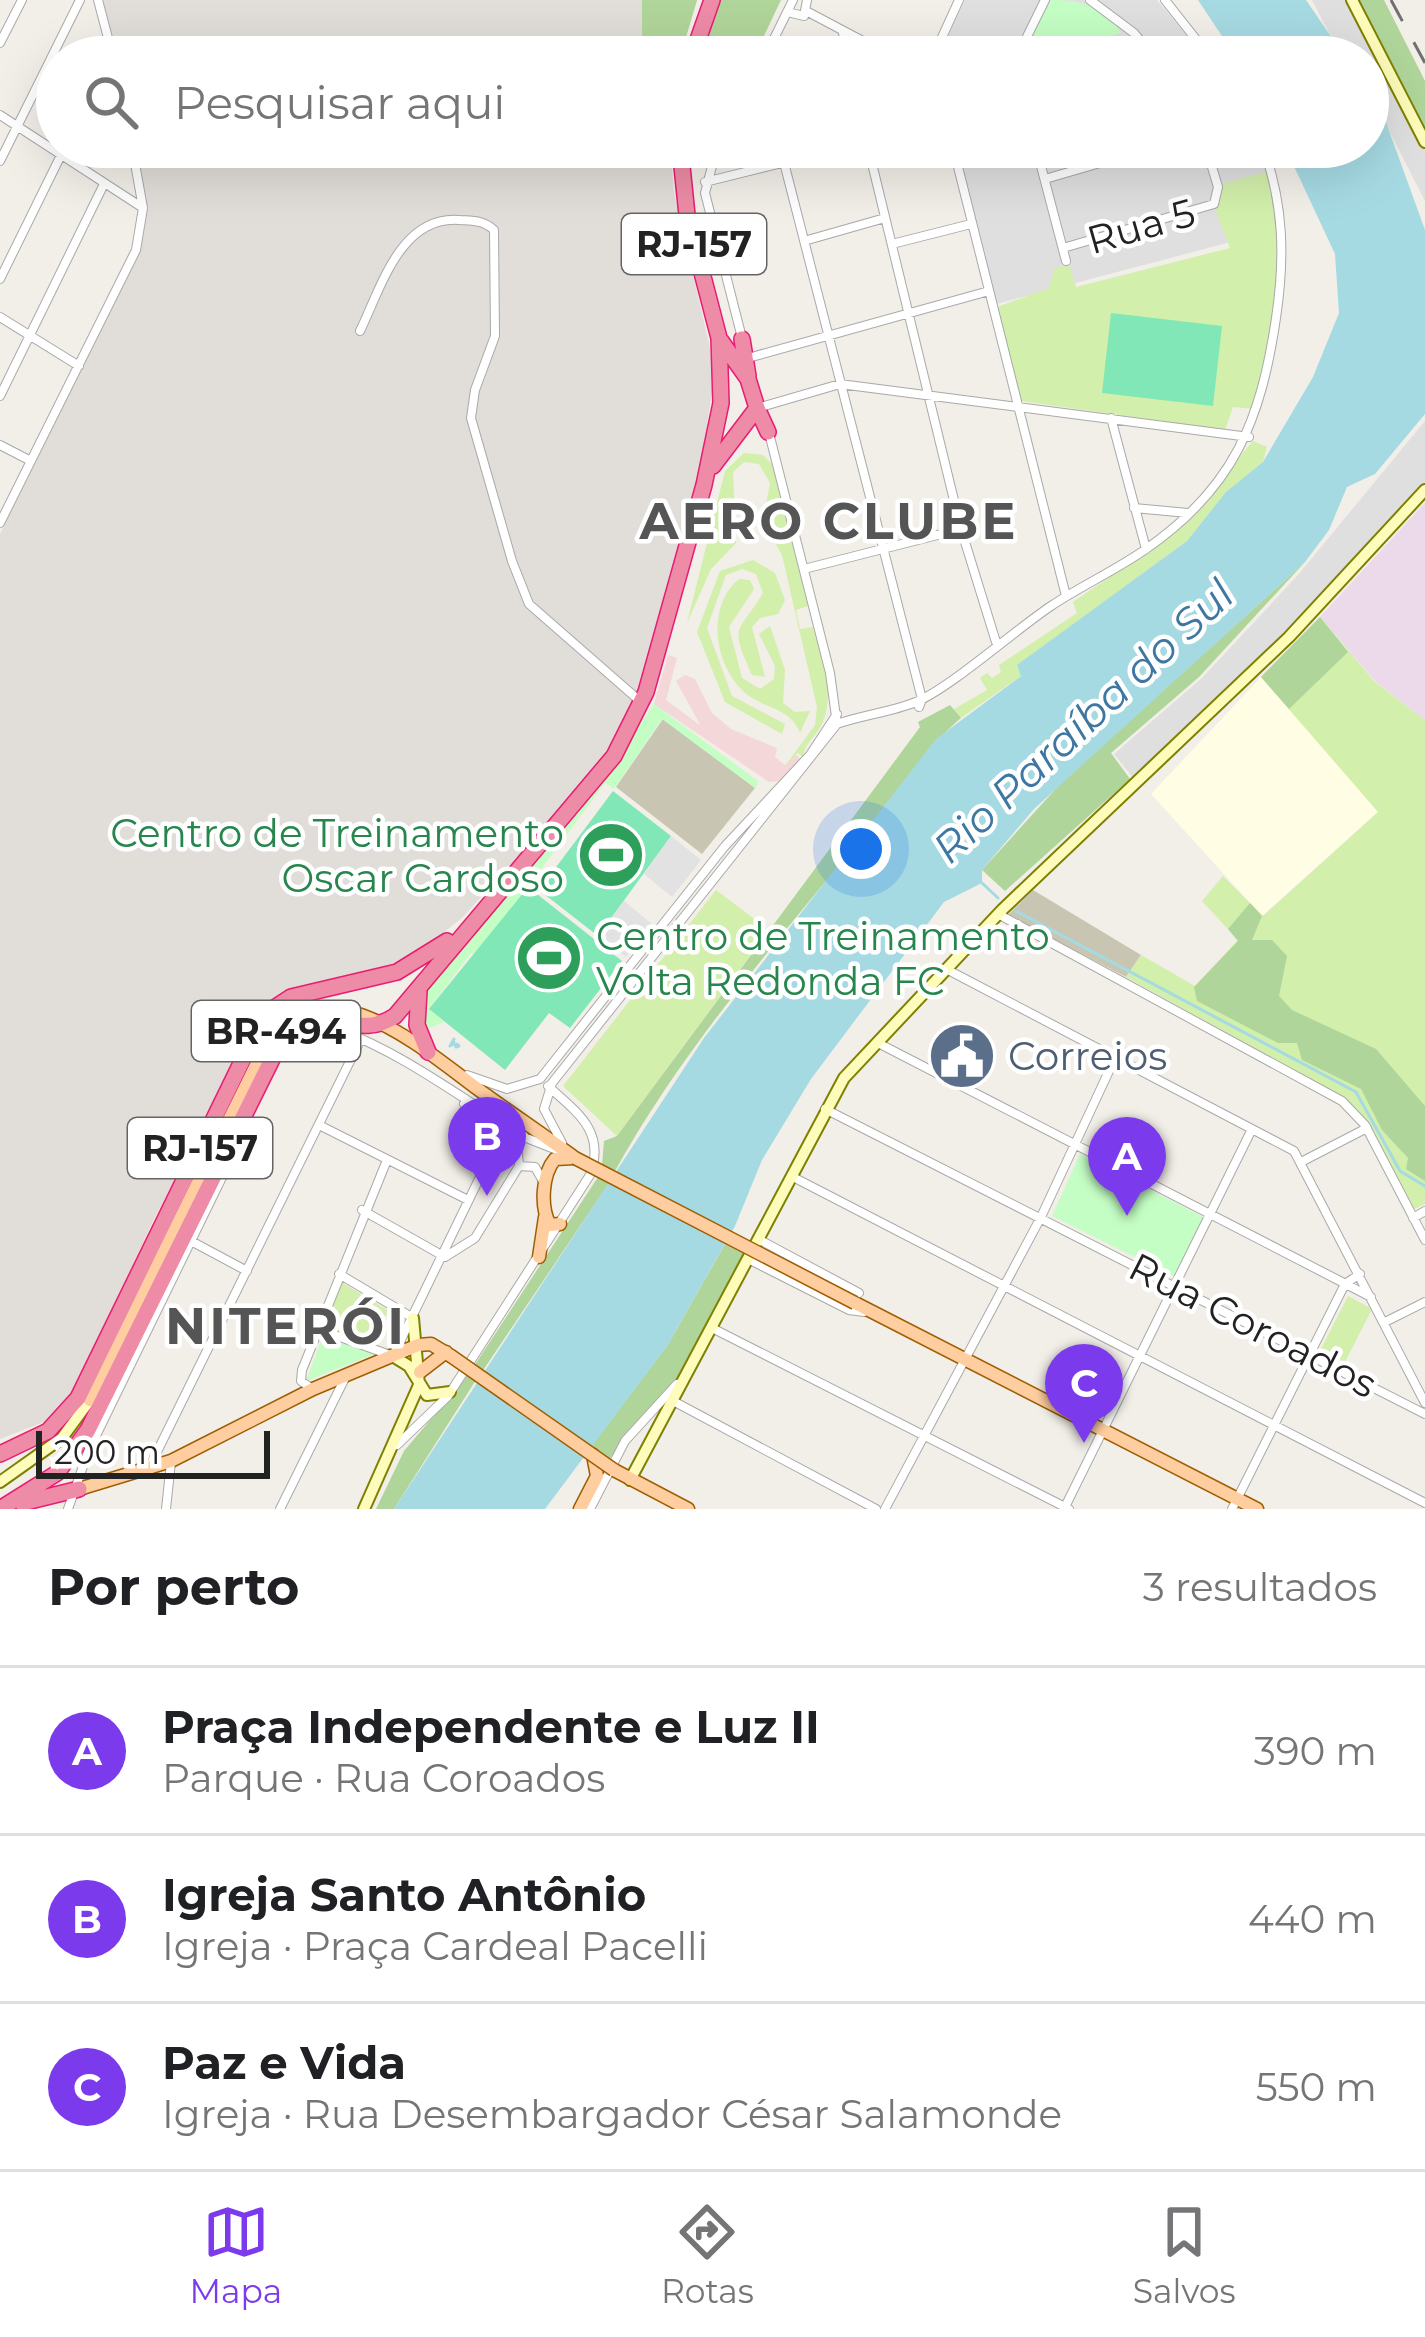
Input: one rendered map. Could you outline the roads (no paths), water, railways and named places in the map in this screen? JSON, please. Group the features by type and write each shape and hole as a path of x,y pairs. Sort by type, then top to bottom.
{"highway":[{"path":"699,36 712,0"},
{"name":"RJ-157","path":"0,1454 28,1444 58,1423 78,1398 260,1020 278,1003 397,972 469,925 602,772 643,704 704,485 721,403 719,338 687,215 682,168"},
{"path":"719,338 748,379"},
{"path":"742,339 755,412 768,432"},
{"path":"721,403 730,419 755,412"},
{"path":"704,485 723,448 755,412"},
{"path":"381,1024 395,1016 469,925"},
{"path":"421,984 416,1018 428,1052"},
{"name":"BR-494","path":"1,1509 57,1473 106,1399 280,1039 297,1023 318,1017 365,1028 381,1024"},
{"path":"224,1135 240,1064"},
{"path":"28,1444 58,1432 90,1400"},
{"path":"1,1509 79,1489"}],"main road":[{"name":"BR-494","path":"90,1400 267,1043 289,1018 336,1009 381,1024 570,1154"},
{"path":"539,1257 552,1162 570,1154 1103,1426 1234,1504 1257,1509"},
{"path":"545,1216 550,1225 560,1224"},
{"path":"79,1489 171,1461 313,1389 418,1345 448,1354 614,1470 688,1509"},
{"path":"420,1378 448,1354"},
{"path":"580,1509 597,1476 593,1455"}],"street":[{"path":"0,44 22,0"},
{"path":"62,36 80,0"},
{"path":"98,0 107,36"},
{"path":"775,36 793,0"},
{"path":"807,0 808,12"},
{"path":"942,36 958,0"},
{"path":"1027,36 1045,0"},
{"path":"1090,0 1136,36"},
{"path":"1165,0 1193,36"},
{"path":"1352,0 1371,36"},
{"path":"787,12 799,17 808,12"},
{"path":"808,12 851,36"},
{"path":"843,32 844,36"},
{"path":"1389,72 1425,142"},
{"path":"0,160 36,89"},
{"path":"0,115 36,137"},
{"path":"0,279 55,168"},
{"path":"84,168 142,208"},
{"path":"0,523 132,260 142,208 135,168"},
{"path":"710,168 705,182 748,358 755,412 840,383 1249,437"},
{"path":"705,182 760,168"},
{"path":"786,168 921,703"},
{"path":"873,168 962,529 996,642"},
{"path":"958,168 1066,596"},
{"path":"1042,168 1066,261"},
{"path":"1045,179 1083,168"},
{"name":"Rua 5","path":"1063,248 1218,201 1211,168"},
{"path":"570,1154 548,1122 544,1104 550,1087 837,724 921,703 996,642 1146,549 1189,513 1249,437 1267,381 1283,232 1271,168"},
{"path":"0,396 104,184"},
{"path":"804,241 885,218"},
{"path":"360,331 393,263 422,228 450,219 479,221 494,230 496,336 475,390 471,418 512,561 532,607 643,704"},
{"path":"892,244 970,224"},
{"path":"748,358 989,291"},
{"path":"0,317 79,366"},
{"path":"1111,418 1146,549"},
{"path":"768,432 837,724"},
{"path":"0,445 31,461"},
{"path":"631,1480 824,1108 1000,912 1288,638 1425,490"},
{"path":"1134,508 1189,513"},
{"path":"804,569 962,529"},
{"path":"837,712 855,718"},
{"path":"454,1070 500,1088 524,1087 540,1079 725,846 810,755 837,712"},
{"path":"1000,912 1330,1093 1367,1128 1425,1240"},
{"path":"948,970 1252,1129 1303,1161 1425,1403"},
{"path":"68,1509 79,1489 88,1452 285,1047 303,1031 334,1028 431,1072 496,1144 518,1154 519,1166 476,1238 445,1257"},
{"path":"148,1469 361,1039"},
{"path":"878,1043 1372,1298"},
{"path":"885,1509 1041,1217 1116,1056"},
{"path":"397,1444 450,1392 590,1175 597,1144 585,1120 540,1079"},
{"path":"458,1098 524,1136 570,1154"},
{"name":"Rua Coroados","path":"824,1108 1177,1283 1425,1414"},
{"path":"319,1124 468,1200"},
{"path":"1303,1161 1367,1128"},
{"path":"712,1328 1066,1508 1252,1129"},
{"path":"393,1354 445,1257 496,1144 509,1134 524,1136"},
{"path":"313,1389 300,1378 362,1210 387,1160"},
{"path":"519,1166 535,1167 546,1186"},
{"path":"790,1175 1144,1353 1425,1503"},
{"path":"362,1210 445,1257"},
{"path":"1413,1218 1425,1211"},
{"path":"758,1239 857,1298"},
{"path":"190,1241 247,1271"},
{"path":"748,1259 851,1312 872,1312"},
{"path":"339,1274 413,1318 418,1345 420,1378 397,1444 368,1505"},
{"path":"1234,1504 1346,1284 1360,1274"},
{"path":"1385,1322 1425,1302"},
{"path":"318,1329 393,1354 410,1366 432,1397 450,1392"},
{"path":"280,1509 347,1374"},
{"path":"590,1509 625,1441 685,1379"},
{"name":"BR-494","path":"0,1482 62,1438 90,1400"},
{"path":"673,1401 876,1509"},
{"path":"166,1509 171,1461"},
{"path":"18,1509 79,1489"}],"water":[{"path":"1198,0 1306,0 1331,36 1222,36"},
{"name":"Rio Paraíba do Sul","path":"1389,131 1425,230 1425,414 1375,474 1347,487 1329,530 1305,562 1034,809 982,870 982,883 944,902 811,1079 762,1160 735,1226 667,1346 545,1509 394,1509 704,1038 936,739 1021,676 1017,665 1187,541 1226,492 1263,462 1313,377 1339,313 1335,254 1295,168 1389,168"}],"waterway":[{"path":"982,883 998,898"},
{"path":"1016,911 1356,1092 1400,1171 1425,1186"},
{"path":"450,1046 454,1039"},
{"path":"457,1044 459,1046 456,1047 455,1045 457,1044"}],"railway":[{"path":"1391,0 1425,63"}],"place":[{"name":"Centro de Treinamento Oscar Cardoso","path":"611,855"},
{"name":"Centro de Treinamento Volta Redonda FC","path":"549,958"},
{"name":"Correios","path":"962,1056"},
{"name":"Igreja Santo Antônio","path":"487,1196"},
{"name":"Praça Independente e Luz II","path":"1127,1216"},
{"name":"Paz e Vida","path":"1084,1443"}],"district":[{"name":"AERO CLUBE","path":"829,521"},
{"name":"NITERÓI","path":"286,1326"}]}
